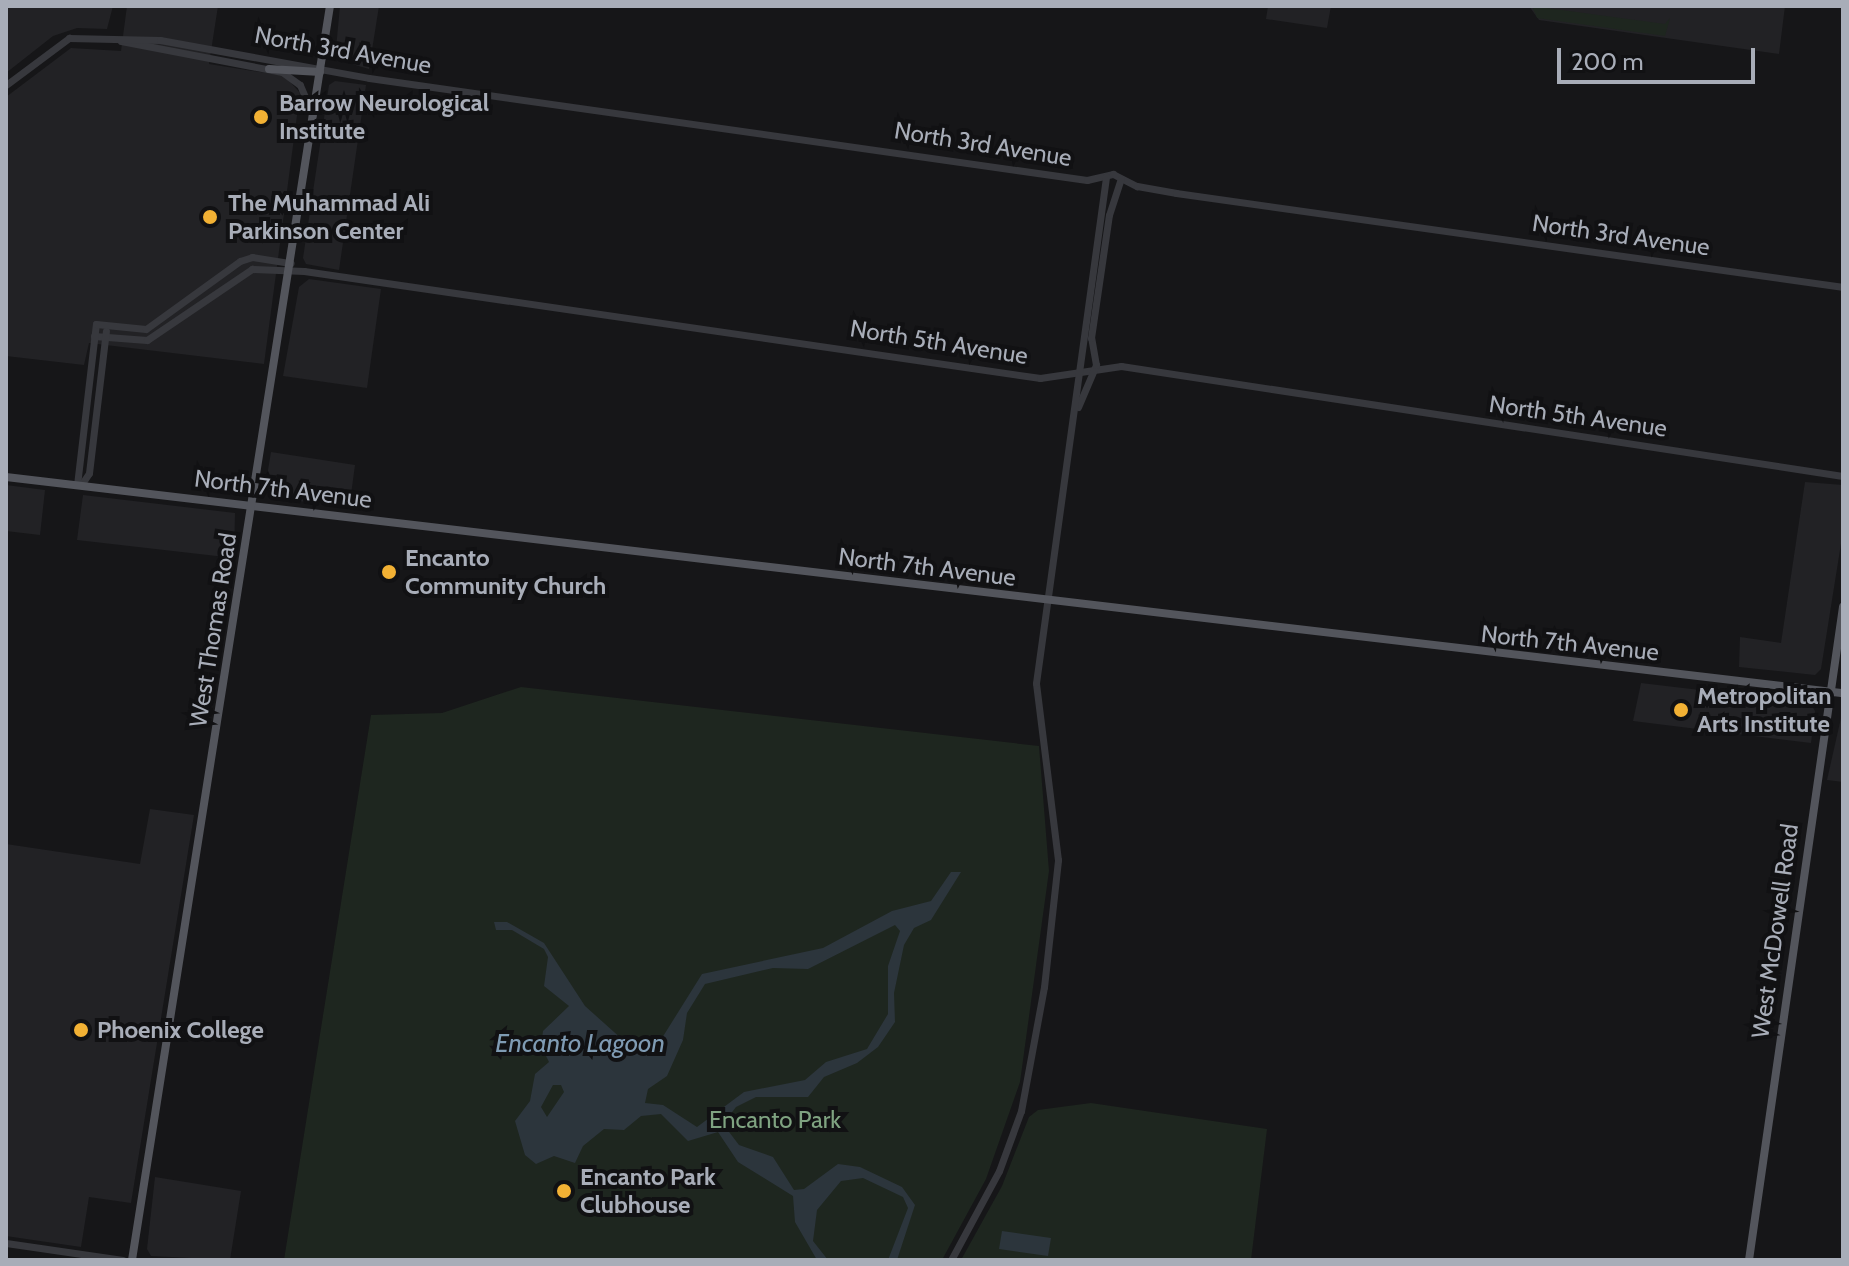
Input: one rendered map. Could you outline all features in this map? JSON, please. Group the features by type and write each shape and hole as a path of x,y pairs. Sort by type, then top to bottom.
{"main road":[{"name":"West Thomas Road","path":"132,1260 330,6"},
{"path":"269,69 320,70"},
{"name":"North 7th Avenue","path":"6,477 1843,693"},
{"name":"West McDowell Road","path":"1749,1260 1843,607"}],"street":[{"name":"North 3rd Avenue","path":"6,85 69,38 114,38 217,48 320,70 1087,180 1106,177 1121,179 1176,193 1843,287"},
{"name":"North 3rd Avenue","path":"114,38 155,51 269,69 297,80 313,117"},
{"path":"951,1260 999,1171 1021,1111 1044,987 1058,870 1052,786 1036,683 1106,177"},
{"path":"1075,413 1096,362 1090,344 1109,215 1121,179"},
{"name":"North 5th Avenue","path":"290,267 252,269 147,340 94,336 96,324 146,329 246,258 290,267 1056,376 1091,373 1111,366 1135,368 1843,476"},
{"path":"169,314 176,322"},
{"path":"79,485 89,473 106,325"},
{"path":"79,485 94,336"},
{"path":"1056,376 1070,382 1076,393"},
{"path":"6,1243 123,1260"}],"shaded area":[{"path":"6,6 113,6 107,29 77,28 53,36 6,73"},
{"path":"127,6 218,6 209,64 285,76 300,93 264,364 89,343 84,365 6,356 6,97 71,48 121,51"},
{"path":"340,6 379,6 369,69 335,59"},
{"path":"1268,6 1331,6 1327,28 1266,19"},
{"path":"1529,6 1785,6 1779,54 1539,20"},
{"path":"335,81 366,85 339,270 306,264 303,258 329,85"},
{"path":"309,279 381,289 367,388 283,376 299,287"},
{"path":"271,452 355,465 350,502 343,506 272,498 265,488"},
{"path":"1805,482 1843,485 1843,531 1821,669 1815,675 1739,667 1740,637 1781,643"},
{"path":"6,485 45,490 40,535 6,531"},
{"path":"83,495 235,513 234,558 77,540"},
{"path":"1641,683 1810,703 1815,711 1811,743 1633,721"},
{"path":"1843,709 1843,782 1827,780"},
{"name":"Phoenix College","path":"150,809 194,815 131,1203 89,1197 81,1247 6,1236 6,844 140,864"},
{"path":"155,1177 241,1191 230,1260 151,1256 147,1249"}],"green space":[{"path":"1532,6 1665,24 1670,18 1665,36 1537,18"},
{"name":"Encanto Park","path":"521,687 1039,746 1049,871 1020,1082 986,1179 942,1260 284,1260 371,715 442,713"},
{"path":"1091,1103 1267,1129 1251,1260 961,1260 1002,1186 1029,1117 1038,1110"}],"water":[{"name":"Encanto Lagoon","path":"951,872 961,872 931,920 914,928 904,945 894,993 895,1022 878,1047 857,1063 824,1077 808,1097 756,1097 736,1107 723,1124 739,1145 773,1157 794,1190 804,1189 838,1164 860,1167 902,1187 915,1205 897,1260 888,1260 908,1208 903,1197 863,1178 841,1181 817,1210 813,1241 828,1260 817,1260 795,1222 793,1196 738,1162 718,1132 688,1141 661,1114 641,1116 624,1130 604,1129 583,1146 575,1163 554,1156 536,1164 525,1155 515,1121 530,1101 535,1074 549,1062 541,1046 543,1031 569,1006 544,986 548,957 544,949 512,930 496,930 494,922 507,922 544,943 585,1006 633,1049 644,1052 662,1038 702,974 823,948 892,911 931,901","holes":["895,925 900,931 888,966 888,1014 867,1049 826,1062 805,1080 744,1092 697,1127 663,1105 645,1103 648,1089 667,1076 683,1040 687,1013 705,984 773,968 808,969","553,1085 561,1085 564,1092 547,1117 541,1107"]},
{"path":"1002,1231 1051,1238 1048,1256 999,1249"}],"place":[{"name":"Barrow Neurological Institute","path":"261,117"},
{"name":"The Muhammad Ali Parkinson Center","path":"210,217"},
{"name":"Encanto Community Church","path":"389,572"},
{"name":"Metropolitan Arts Institute","path":"1681,710"},
{"name":"Phoenix College","path":"81,1030"},
{"name":"Encanto Park Clubhouse","path":"564,1191"}]}
